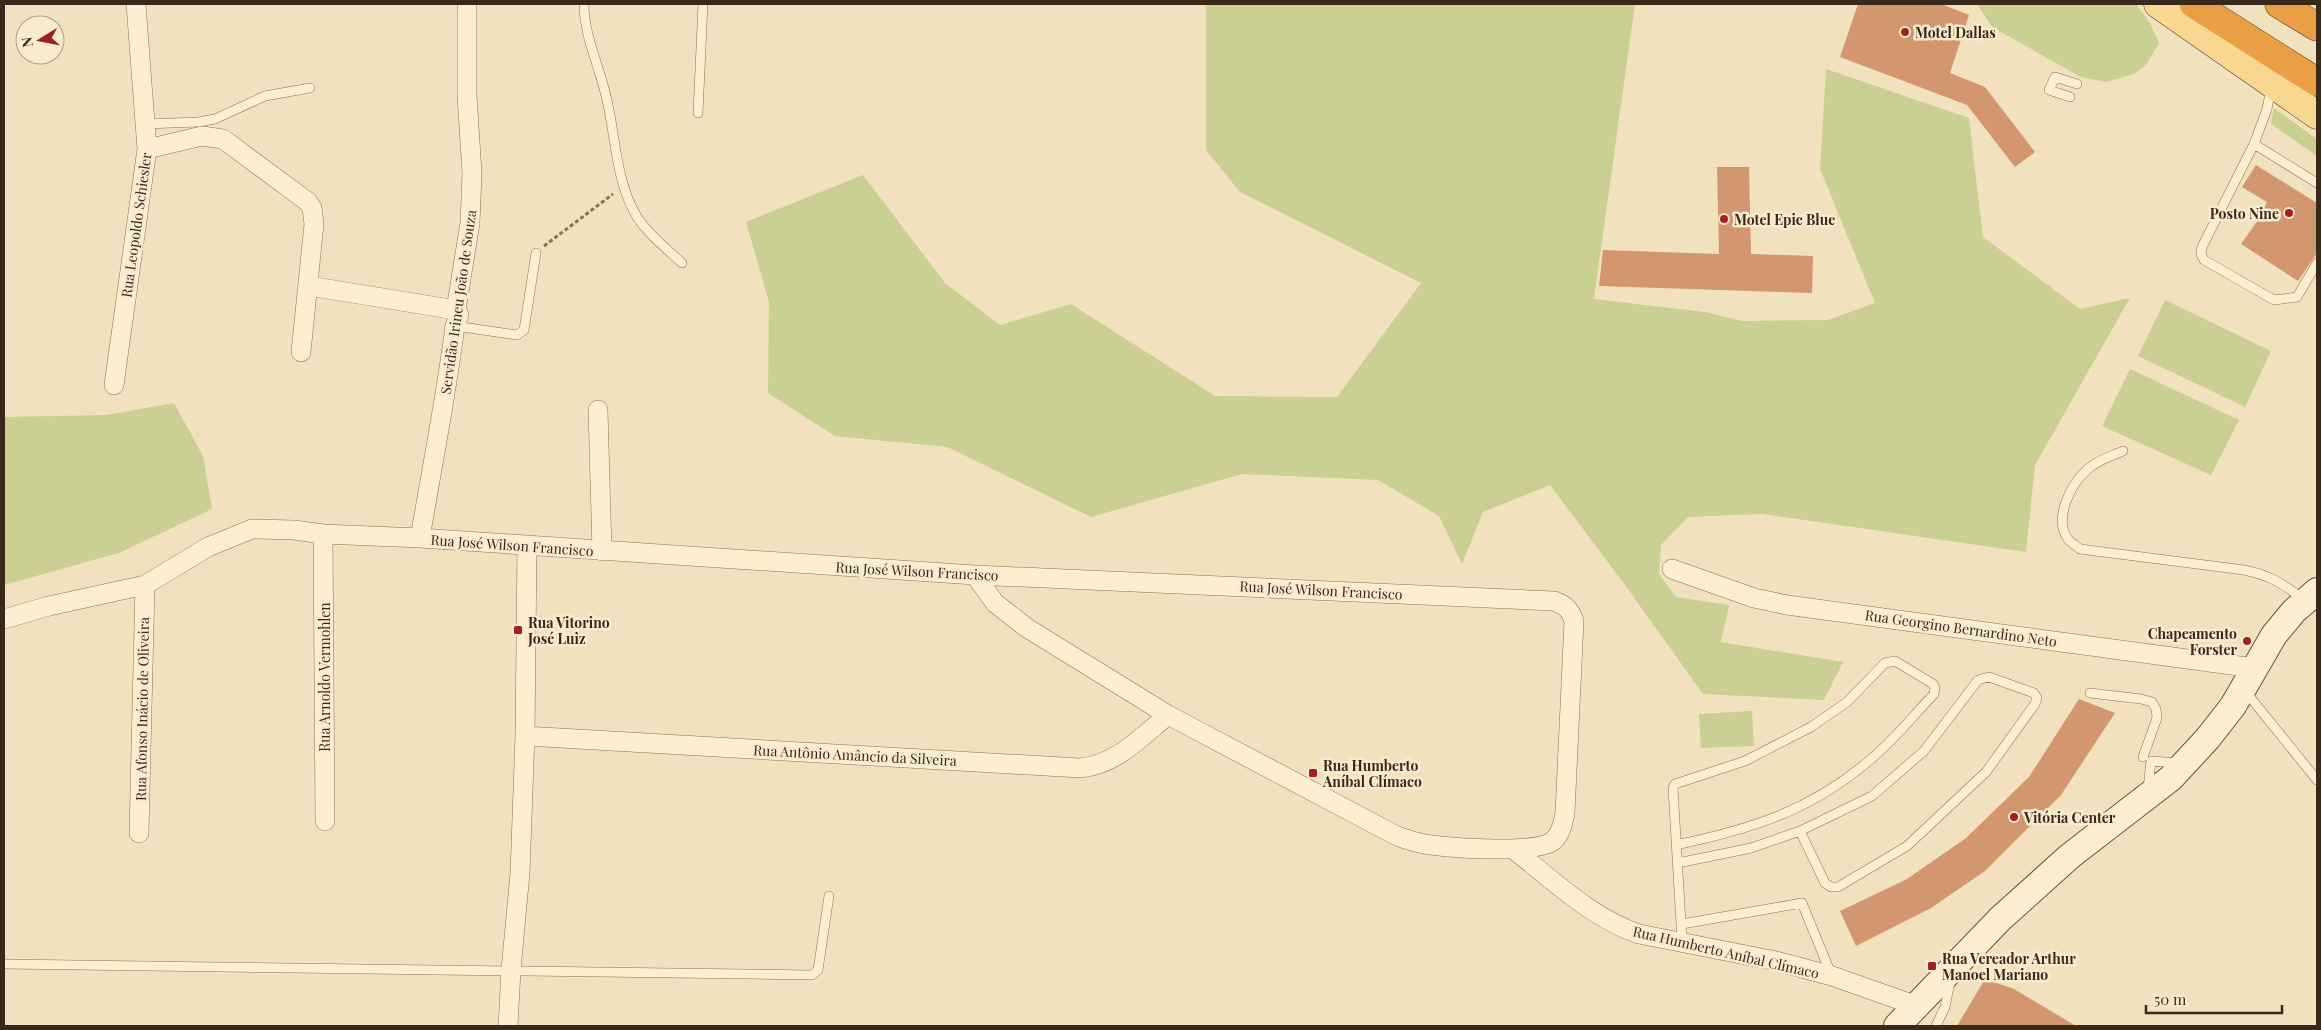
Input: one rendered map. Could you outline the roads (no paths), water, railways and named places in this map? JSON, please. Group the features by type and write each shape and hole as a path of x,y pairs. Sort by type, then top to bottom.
{"highway":[{"path":"2193,4 2317,82"},
{"path":"2279,4 2317,27"}],"main road":[{"path":"2158,4 2317,115"},
{"path":"1898,1026 2000,919 2070,856 2147,797 2184,763 2222,720 2274,635 2311,596"}],"street":[{"name":"Rua Leopoldo Schiesler","path":"114,385 147,149 136,4"},
{"name":"Servidão Irineu João de Souza","path":"420,538 435,445 443,412 470,223 472,173 467,95 466,4"},
{"path":"147,149 202,136 223,139 308,202 313,218 309,286 301,352"},
{"path":"309,286 456,318"},
{"path":"598,410 602,551"},
{"name":"Rua José Wilson Francisco","path":"4,619 49,606 145,585 208,547 252,529 420,538 975,575 1554,601 1564,605 1571,612 1574,621 1565,813 1561,830 1555,840 1546,845 1514,849"},
{"name":"Rua Arnoldo Vermohlen","path":"323,534 325,821"},
{"path":"508,1026 511,970 518,905 525,736 527,546"},
{"name":"Rua Georgino Bernardino Neto","path":"1672,569 1754,598 1787,605 2249,678"},
{"path":"975,575 995,603 1015,620 1168,715 1364,816 1397,836 1430,845 1514,849"},
{"name":"Rua Afonso Inácio de Oliveira","path":"139,833 145,585"},
{"name":"Rua Antônio Amâncio da Silveira","path":"525,736 1080,768 1099,765 1109,761 1168,715"},
{"name":"Rua Humberto Aníbal Clímaco","path":"1514,849 1606,920 1639,934 1682,932 1832,976 1917,1006"}],"lane":[{"path":"584,4 586,32 607,98 613,139 624,186 638,218 653,236 682,263"},
{"path":"698,113 703,4"},
{"path":"2070,97 2049,90 2055,77 2077,84"},
{"path":"2272,82 2267,109 2254,144 2202,247 2201,254 2204,260 2274,300 2296,297 2317,263"},
{"path":"144,124 198,122 215,119 266,96 310,88"},
{"path":"2254,144 2317,183"},
{"path":"456,318 517,335 521,333 524,330 536,253"},
{"path":"2123,452 2087,469 2064,505 2062,522 2068,539 2080,549 2265,574 2311,596"},
{"path":"1676,845 1726,834 1775,819 1825,793 1871,760 1934,694 1934,684 1895,661 1890,661 1885,663 1847,702 1811,727 1745,762 1678,782 1672,788 1682,932 1797,902 1802,903 1832,976"},
{"path":"1678,863 1752,848 1800,832 1872,796 1924,751 1978,680 1983,677 1989,677 2034,692 2036,704 1986,772 1907,846 1838,887 1831,887 1825,883 1800,832"},
{"path":"2249,678 2317,780"},
{"path":"2090,694 2141,699 2152,702 2156,708 2157,718 2144,757"},
{"path":"4,964 812,975 818,970 829,896"},
{"path":"1936,1026 1945,1007 1952,971"}],"place":[{"name":"Motel Dallas","path":"1905,32"},
{"name":"Posto Nine","path":"2289,213"},
{"name":"Motel Epic Blue","path":"1724,219"},
{"name":"Rua Vitorino José Luiz","path":"518,630"},
{"name":"Chapeamento Forster","path":"2247,641"},
{"name":"Rua Humberto Aníbal Clímaco","path":"1313,773"},
{"name":"Vitória Center","path":"2014,817"},
{"name":"Rua Vereador Arthur Manoel Mariano","path":"1932,966"}]}
